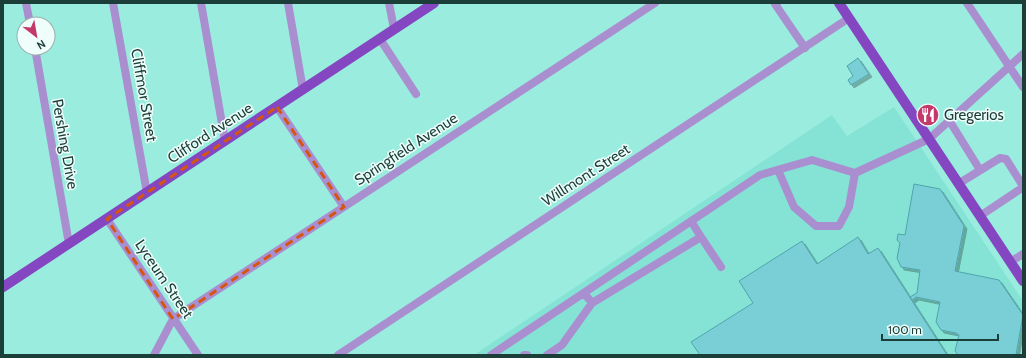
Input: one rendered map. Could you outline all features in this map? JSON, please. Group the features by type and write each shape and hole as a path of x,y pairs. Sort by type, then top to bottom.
{"main road":[{"name":"Clifford Avenue","path":"4,286 434,3"},
{"path":"839,3 1023,280"}],"street":[{"path":"26,3 28,16"},
{"name":"Cliffmor Street","path":"113,3 147,193"},
{"path":"201,3 225,141"},
{"path":"288,3 303,90"},
{"path":"389,3 394,29"},
{"name":"Springfield Avenue","path":"173,319 655,3"},
{"path":"777,3 775,4 805,48"},
{"path":"967,3 1023,87"},
{"name":"Willmont Street","path":"338,355 849,18"},
{"path":"380,39 416,94"},
{"path":"491,355 760,175 812,160 855,174 928,139 1023,54"},
{"name":"Pershing Drive","path":"35,56 69,244"},
{"path":"277,107 344,207"},
{"path":"950,120 980,170"},
{"path":"958,184 1000,158 1006,159 1023,186 1020,191 980,216"},
{"path":"778,170 794,206 816,226 839,226 849,207 855,174"},
{"name":"Lyceum Street","path":"107,219 198,355"},
{"path":"691,221 721,267"},
{"path":"547,355 562,345 592,303 701,237"},
{"path":"1010,262 1023,254"},
{"path":"584,292 592,303"},
{"path":"154,355 173,319"}],"highlighted area":[{"path":"277,107 344,207 173,319 107,219"}],"shaded area":[{"path":"894,107 1023,301 1023,355 474,355 832,115 847,136"}],"building":[{"path":"858,58 869,74 851,85 848,80 853,76 847,66"},
{"path":"914,184 940,189 964,226 955,271 999,280 1023,315 1016,355 958,355 955,351 959,335 941,330 936,322 940,302 916,297 912,300 910,297 917,293 920,270 901,267 897,258 900,243 897,240 898,234 905,235"},
{"path":"858,237 868,254 878,248 947,355 700,355 691,342 753,303 739,281 802,241 817,264"}],"place":[{"name":"Gregerios","path":"928,115"}]}
